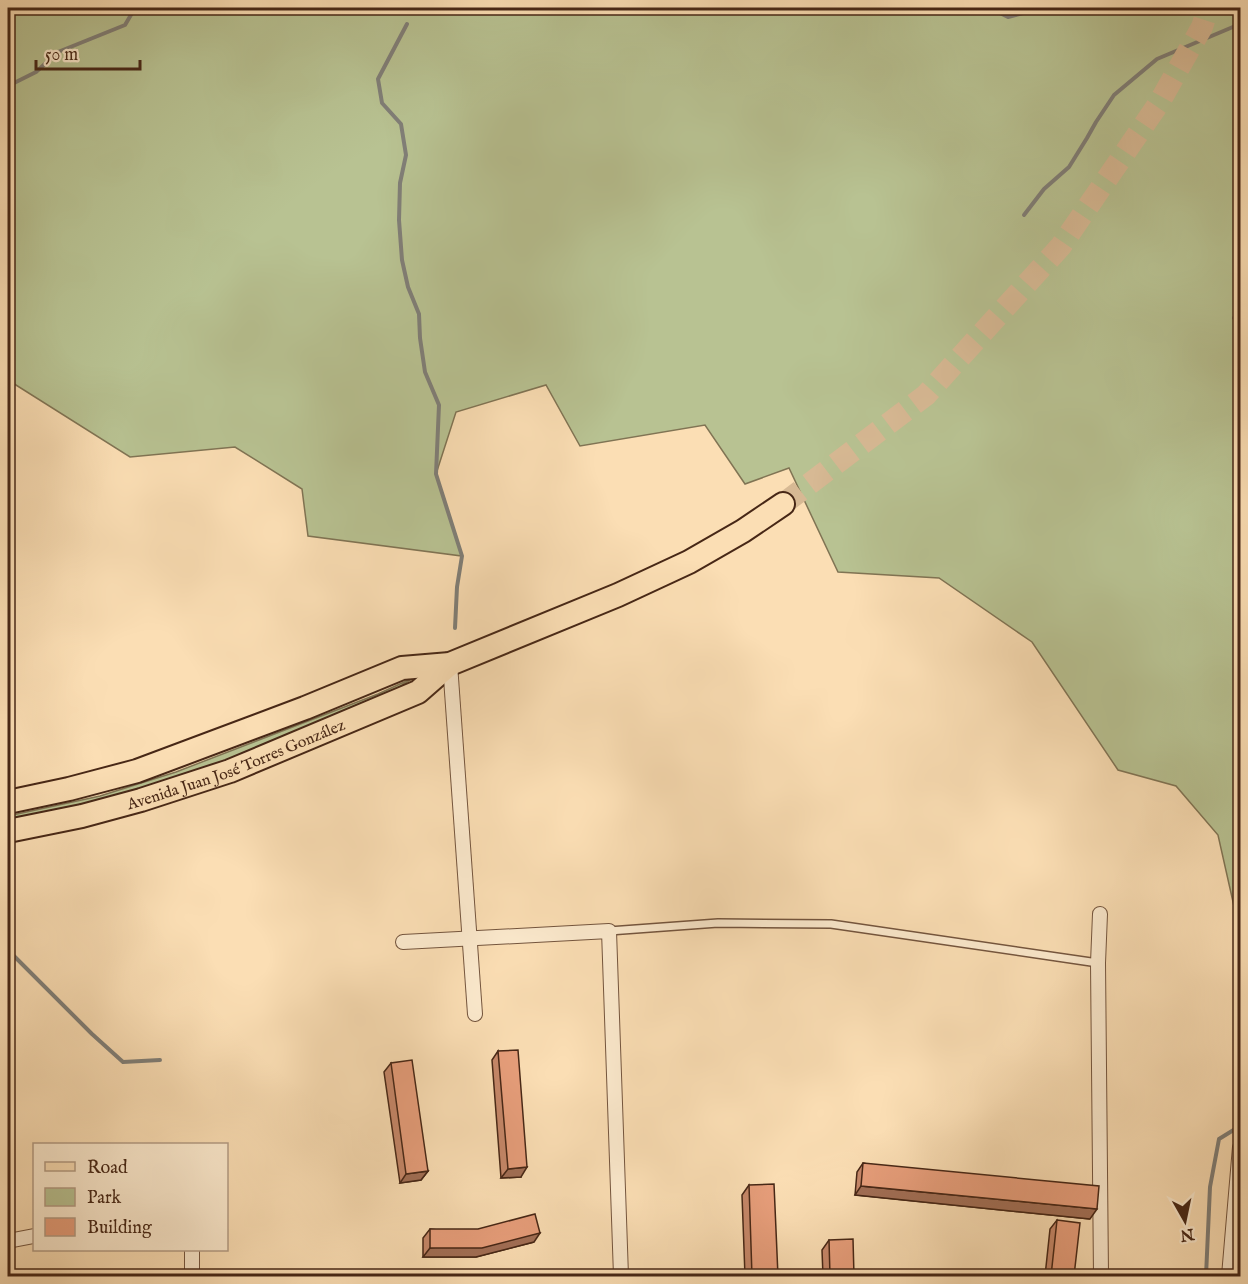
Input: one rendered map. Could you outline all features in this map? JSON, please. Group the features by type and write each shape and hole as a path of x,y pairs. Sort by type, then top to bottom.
{"main road":[{"name":"Avenida Juan José Torres González","path":"8,802 137,771 305,708 402,668 450,664 618,595 689,562 743,531 783,504"},
{"name":"Avenida Juan José Torres González","path":"8,831 82,816 141,800 230,771 418,692 450,664"}],"street":[{"path":"450,664 475,1014"},
{"path":"1100,914 1098,963 1101,1276"},
{"path":"403,942 609,931 621,1276"},
{"path":"1229,1276 1240,1147"},
{"path":"8,1241 33,1236"},
{"path":"192,1251 192,1276"}],"lane":[{"path":"609,931 718,923 831,924 1098,963"}],"green space":[{"path":"8,8 1240,8 1240,933 1218,835 1176,786 1118,770 1032,642 939,578 838,572 789,468 745,484 705,425 580,446 546,385 456,412 436,474 462,556 308,536 302,489 235,447 130,457 8,380"},
{"path":"413,678 370,706 164,788 8,827 8,816 100,796 176,772 378,694"}],"building":[{"path":"518,1050 527,1167 508,1169 498,1051"},
{"path":"412,1060 428,1171 406,1174 391,1063"},
{"path":"863,1163 1099,1186 1097,1209 861,1186"},
{"path":"774,1184 778,1276 752,1276 749,1185"},
{"path":"535,1214 540,1233 482,1248 430,1248 430,1229 478,1229"},
{"path":"1057,1220 1080,1223 1074,1276 1051,1276"},
{"path":"853,1239 854,1276 830,1276 829,1240"}],"waterway":[{"path":"8,88 36,72 58,52 125,25 135,8 138,8"},
{"path":"990,8 1008,17 1040,8"},
{"path":"407,24 378,79 382,103 401,124 406,155 400,183 399,220 402,260 408,287 419,314 425,372 439,405 436,474 462,556 457,587 455,628"},
{"path":"1024,215 1044,189 1069,167 1114,95 1157,59 1240,24"},
{"path":"1234,318 1240,310"},
{"path":"8,950 123,1062 160,1060"},
{"path":"1206,1276 1210,1187 1219,1139 1240,1126"}],"tunnel":[{"path":"783,504 926,395 1061,246 1159,103 1202,27 1208,8"}]}
